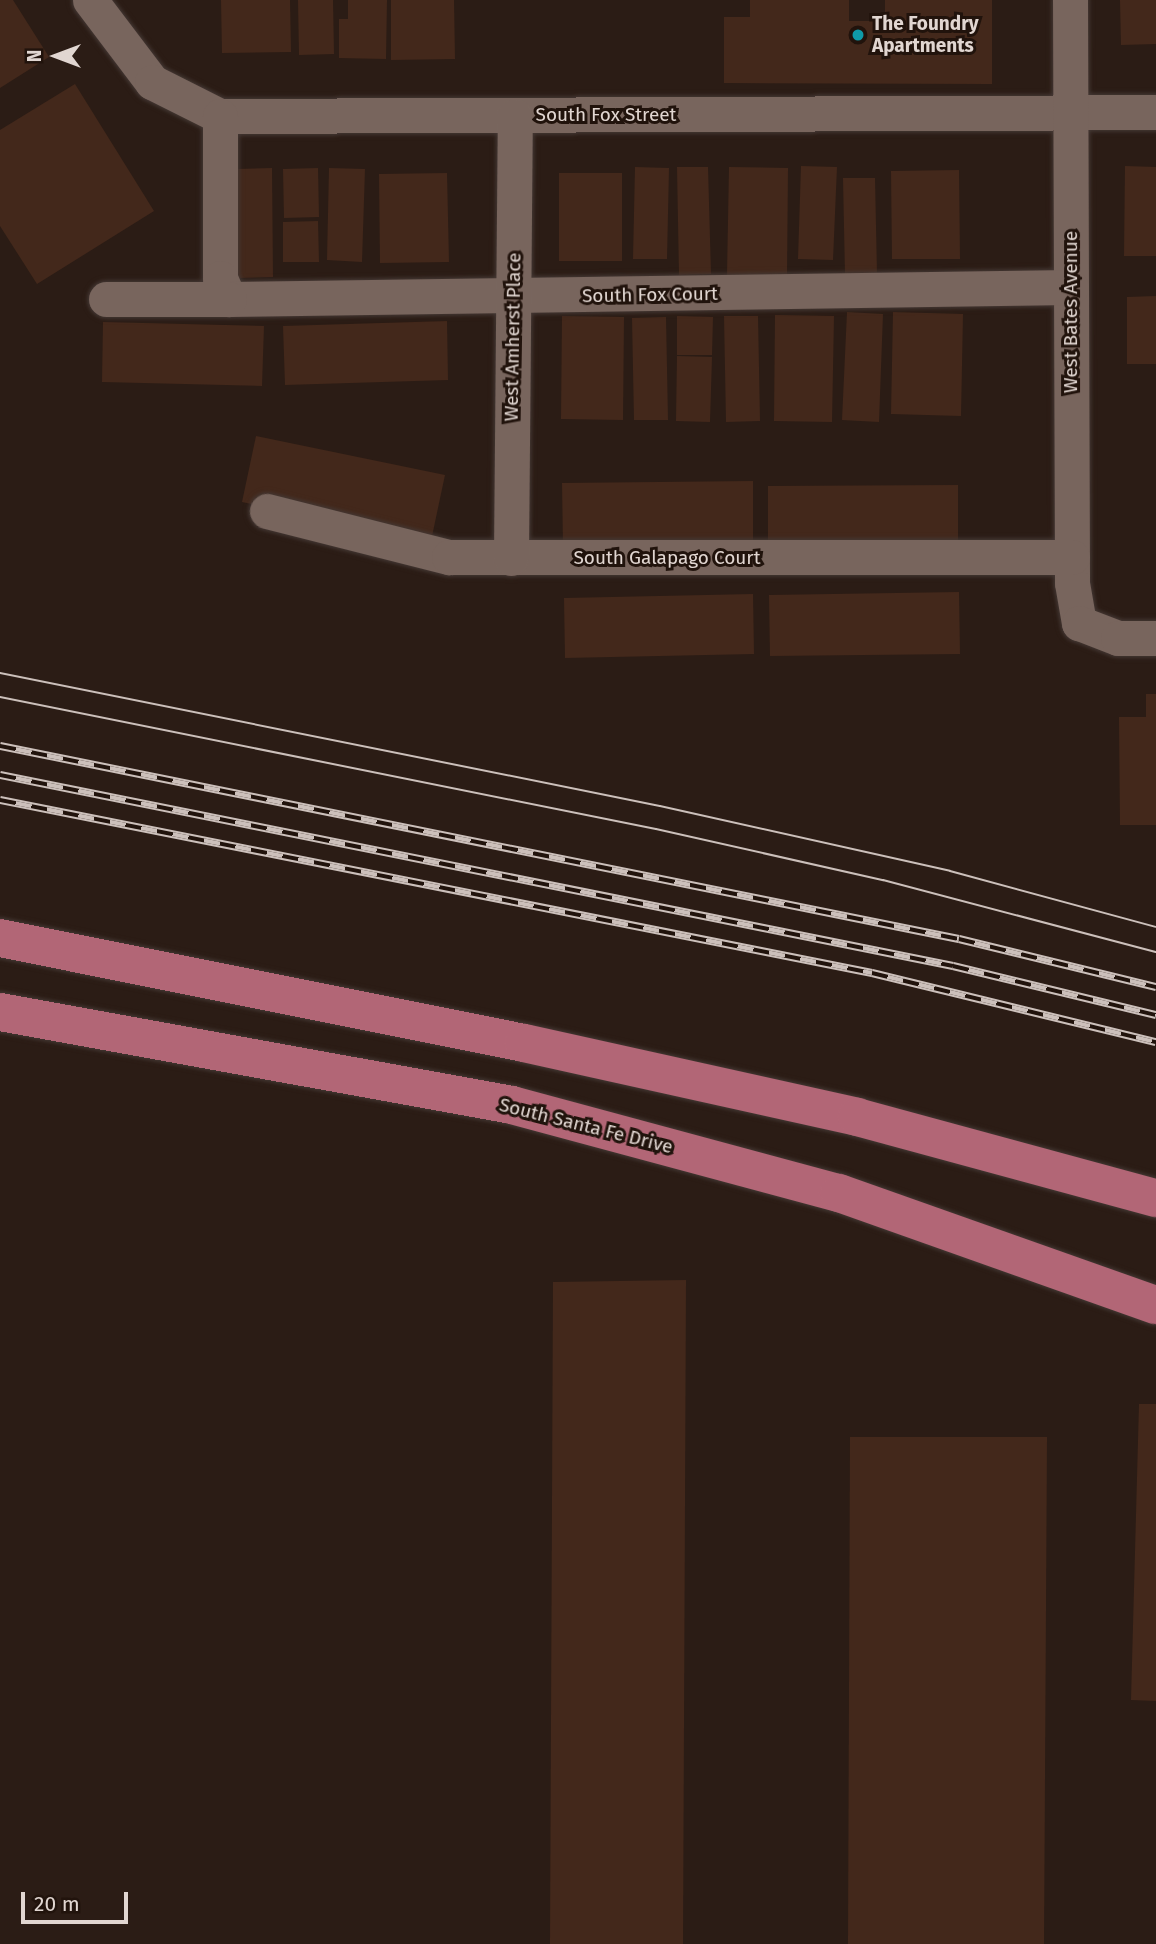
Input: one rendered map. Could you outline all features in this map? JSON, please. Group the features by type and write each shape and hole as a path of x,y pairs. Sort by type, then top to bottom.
{"highway":[{"path":"0,938 831,1111 1156,1198"},
{"name":"South Santa Fe Drive","path":"0,1012 513,1105 839,1192 1156,1305"}],"street":[{"name":"West Bates Avenue","path":"1070,0 1072,557 1079,623 1118,638 1156,638"},
{"name":"South Fox Street","path":"94,7 152,82 220,116 1156,112"},
{"path":"220,116 220,278 229,299"},
{"name":"West Amherst Place","path":"511,558 515,116"},
{"name":"South Fox Court","path":"106,299 513,297 1071,287"},
{"name":"South Galapago Court","path":"267,510 449,557 1072,557"}],"building":[{"path":"0,0 13,0 49,57 0,88"},
{"path":"221,0 290,0 291,52 222,53"},
{"path":"298,0 333,0 334,54 299,55"},
{"path":"348,0 387,0 386,59 339,58 339,19 348,19"},
{"path":"391,0 454,0 455,59 391,60"},
{"name":"The Foundry Apartments","path":"750,0 849,0 849,21 885,21 885,0 992,0 992,84 724,83 724,17 750,17"},
{"path":"1120,0 1156,0 1156,44 1121,45"},
{"path":"75,84 154,211 37,284 0,226 0,130"},
{"path":"801,166 837,167 833,260 798,259"},
{"path":"1125,166 1156,167 1156,256 1124,256"},
{"path":"635,167 669,168 667,259 633,259"},
{"path":"677,167 708,167 711,274 679,275"},
{"path":"729,167 788,168 787,276 727,275"},
{"path":"272,168 273,277 238,278 236,169"},
{"path":"318,168 319,217 284,218 283,169"},
{"path":"329,168 365,169 362,262 327,260"},
{"path":"959,170 960,259 892,259 891,171"},
{"path":"447,173 449,262 380,263 379,174"},
{"path":"559,173 622,173 622,261 559,261"},
{"path":"843,178 875,178 877,274 845,275"},
{"path":"318,221 319,262 283,262 283,222"},
{"path":"1156,296 1156,364 1127,364 1127,297"},
{"path":"847,312 883,314 879,422 842,420"},
{"path":"893,312 963,314 961,416 891,414"},
{"path":"775,315 834,316 832,422 774,421"},
{"path":"562,316 624,317 623,420 561,419"},
{"path":"677,316 713,317 712,355 677,355"},
{"path":"724,316 758,316 760,421 726,422"},
{"path":"666,317 668,420 634,420 632,318"},
{"path":"447,321 448,380 285,385 283,326"},
{"path":"103,322 264,326 262,386 102,382"},
{"path":"677,356 712,357 710,422 676,421"},
{"path":"256,436 445,475 431,541 242,502"},
{"path":"753,481 753,544 563,546 562,483"},
{"path":"958,485 958,544 768,544 768,486"},
{"path":"959,592 960,654 770,656 769,595"},
{"path":"753,594 754,654 565,658 564,598"},
{"path":"1146,694 1156,694 1156,825 1120,825 1119,717 1146,717"},
{"path":"686,1280 683,1944 550,1944 553,1282"},
{"path":"1139,1404 1156,1404 1156,1701 1131,1700"},
{"path":"850,1437 1047,1437 1044,1944 848,1944"}],"tram line":[{"path":"0,673 660,806 950,871 1156,927"},
{"path":"0,697 656,829 883,880 1156,952"}],"railway":[{"path":"0,746 959,939 1156,987"},
{"path":"0,775 953,966 1156,1015"},
{"path":"0,800 872,973 1156,1042"}],"place":[{"name":"The Foundry Apartments","path":"858,35"}]}
